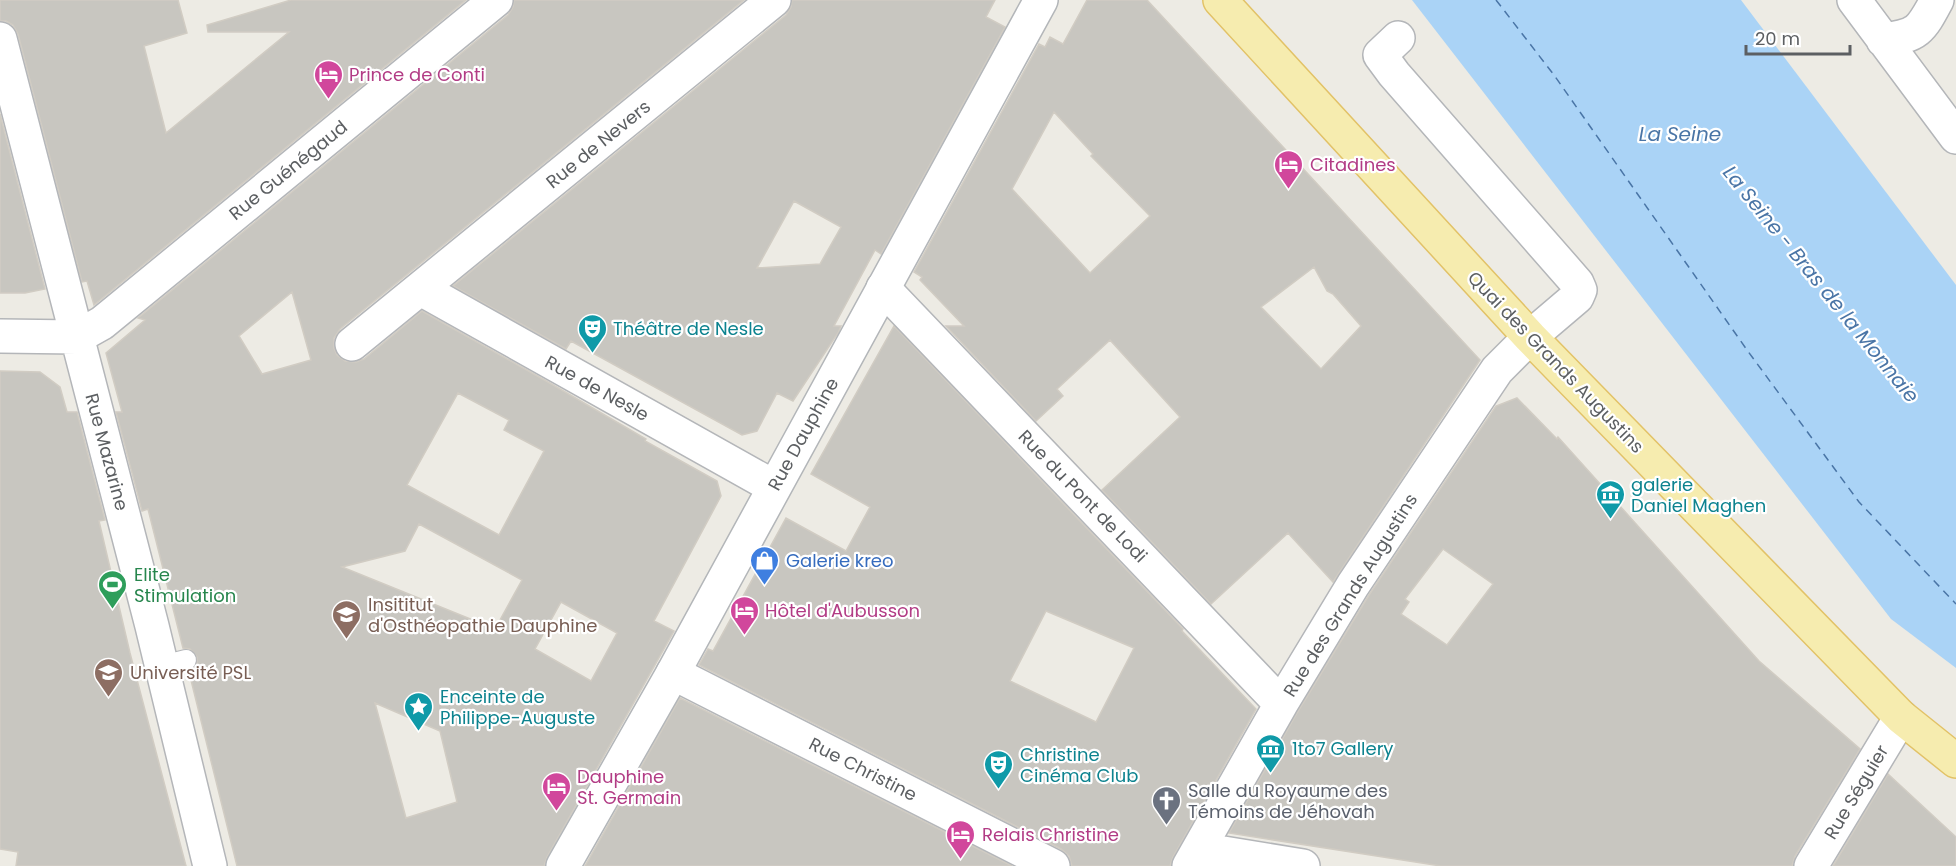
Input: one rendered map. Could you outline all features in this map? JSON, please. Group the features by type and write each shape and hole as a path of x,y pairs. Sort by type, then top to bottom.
{"main road":[{"name":"Quai des Grands Augustins","path":"1220,0 1530,337 1901,717 1956,761"}],"street":[{"name":"Rue Guénégaud","path":"77,337 102,323 496,0"},
{"name":"Rue de Nevers","path":"352,344 774,0"},
{"name":"Rue Dauphine","path":"563,866 673,673 1041,0"},
{"path":"1854,0 1956,137"},
{"path":"1883,40 1903,38 1916,32 1925,22 1937,0"},
{"name":"Rue des Grands Augustins","path":"1194,858 1281,704 1353,585 1497,370 1530,337 1577,297 1580,290 1380,55 1398,38"},
{"name":"Rue Mazarine","path":"0,39 77,337 174,663 210,866"},
{"name":"Rue du Pont de Lodi","path":"883,288 1281,704"},
{"name":"Rue de Nesle","path":"421,289 774,487"},
{"path":"0,336 77,337"},
{"name":"Rue Christine","path":"673,673 1053,866"},
{"name":"Rue Séguier","path":"1811,866 1901,717"},
{"path":"1194,858 1303,866"}],"water":[{"name":"La Seine","path":"1412,0 1741,0 1956,285 1956,668 1891,619"}],"building":[{"path":"0,0 178,0 187,33 144,46 166,133 289,32 208,32 207,25 291,0 466,0 94,305 87,281 82,282 18,34 13,25 0,21"},
{"path":"514,0 744,0 340,329 334,338 334,348 337,355 345,361 356,362 364,359 422,311 717,481 721,496 654,621 674,631 544,866 237,866 189,672 197,664 197,657 190,649 183,648 148,509 142,511 116,412 122,412 106,353 145,320 138,318 508,15","holes":["292,292 311,360 262,374 239,336","458,393 509,420 504,430 544,451 499,535 407,485","419,524 522,580 495,629 342,567 405,551","561,602 617,633 591,681 535,649","375,703 440,731 457,802 406,818"]},
{"path":"792,0 995,0 986,17 1005,27 881,254 875,250 834,326 841,326 838,333 793,401 777,393 757,431 742,435 571,341 566,349 453,286 786,15","holes":["794,201 841,227 820,264 757,268"]},
{"path":"1087,0 1147,0 1480,360 1333,582 1288,533 1211,604 1102,490 1180,417 1110,340 1057,389 1063,396 1036,421 946,326 964,326 920,280 922,277 914,272 1039,44 1045,47 1050,37 1063,44","holes":["1054,112 1093,154 1091,156 1150,216 1090,273 1012,189","1314,267 1327,291 1333,294 1361,326 1321,369 1261,307"]},
{"path":"0,114 45,289 25,293 0,293"},
{"path":"894,326 1183,629 1182,631 1256,709 1170,866 1072,866 1069,856 1061,849 699,665 708,649 713,651 786,518 846,551 870,507 811,474","holes":["1046,611 1134,648 1096,722 1010,681"]},
{"path":"0,371 40,372 60,387 67,412 77,412 105,520 99,521 130,653 186,866 16,866 18,852 0,849"},
{"path":"1517,398 1557,439 1558,437 1759,661 1860,749 1795,856 1792,866 1441,866 1229,833 1297,713 1369,595 1496,406","holes":["1443,549 1493,584 1447,645 1401,614 1409,602 1405,599"]},
{"path":"680,698 1012,866 585,866"},
{"path":"1888,774 1956,837 1956,866 1833,866"}],"ferry route":[{"path":"1496,0 1554,75 1747,350 1859,502 1956,604"}],"place":[{"name":"Prince de Conti","path":"328,100"},
{"name":"Citadines","path":"1289,190"},
{"name":"Théâtre de Nesle","path":"592,354"},
{"name":"galerie Daniel Maghen","path":"1610,520"},
{"name":"Galerie kreo","path":"765,586"},
{"name":"Elite Stimulation","path":"113,610"},
{"name":"Hôtel d'Aubusson","path":"744,636"},
{"name":"Insititut d'Osthéopathie Dauphine","path":"347,640"},
{"name":"Université PSL","path":"109,698"},
{"name":"Enceinte de Philippe-Auguste","path":"419,732"},
{"name":"1to7 Gallery","path":"1271,774"},
{"name":"Christine Cinéma Club","path":"999,790"},
{"name":"Dauphine St. Germain","path":"556,812"},
{"name":"Salle du Royaume des Témoins de Jéhovah","path":"1167,826"},
{"name":"Relais Christine","path":"961,860"}],"water label":[{"name":"La Seine - Bras de la Monnaie","path":"1821,284"}]}
